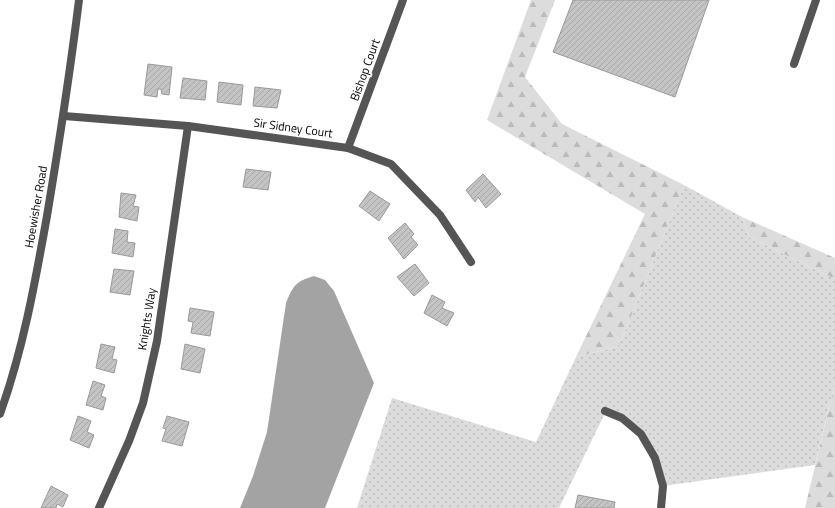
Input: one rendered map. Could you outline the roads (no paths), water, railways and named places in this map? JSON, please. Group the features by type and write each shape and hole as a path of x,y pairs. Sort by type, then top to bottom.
{"street":[{"name":"Hoewisher Road","path":"0,414 10,387 34,288 64,116 79,0"},
{"name":"Bishop Court","path":"348,148 403,0"},
{"path":"794,64 816,0"},
{"name":"Sir Sidney Court","path":"64,116 188,126 348,148 391,164 440,215 471,262"},
{"name":"Knights Way","path":"99,508 132,435 152,364 157,341 188,126"},
{"path":"605,411 622,418 641,434 655,458 663,486 661,508"}]}
